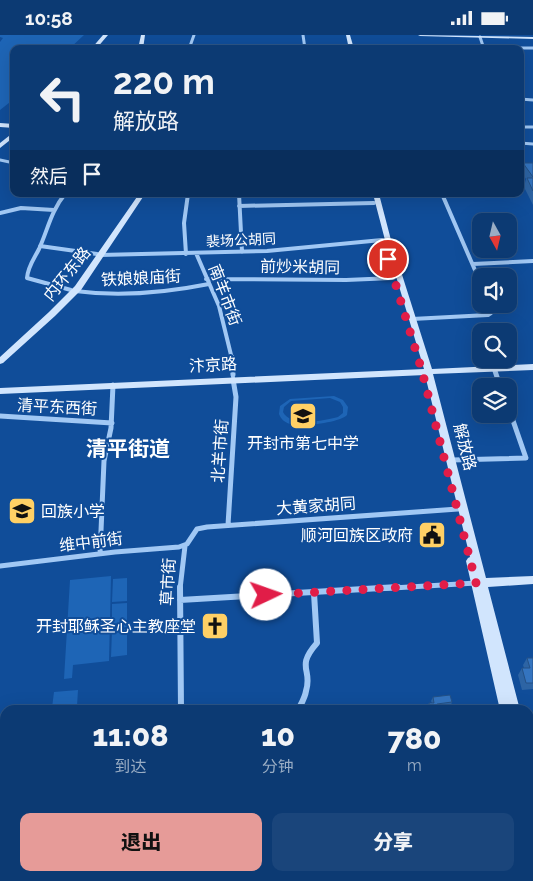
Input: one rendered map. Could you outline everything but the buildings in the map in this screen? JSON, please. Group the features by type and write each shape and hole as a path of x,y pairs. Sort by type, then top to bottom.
{"main road":[{"path":"97,45 106,35"},
{"path":"420,35 533,37"},
{"path":"434,35 533,37"},
{"path":"0,146 10,138"},
{"name":"内环东路","path":"0,361 73,291 138,197"},
{"name":"解放路","path":"373,197 393,278 425,369 452,460 505,705"},
{"name":"解放路","path":"377,197 412,319 458,509 513,705"},
{"name":"内环东路","path":"0,357 73,291"},
{"path":"425,369 533,363"},
{"path":"517,367 533,367"},
{"path":"425,369 494,368"},
{"name":"汴京路","path":"0,387 425,369"},
{"name":"汴京路","path":"0,391 233,377"},
{"path":"480,583 533,580"}],"street":[{"path":"480,37 483,45"},
{"path":"40,246 58,200 62,197"},
{"path":"186,253 184,223 188,197"},
{"path":"239,197 242,252"},
{"path":"443,197 475,268"},
{"path":"239,206 374,203"},
{"path":"0,213 21,208 54,210"},
{"name":"裴场公胡同","path":"40,246 99,254 196,253 242,252 382,240"},
{"name":"铁娘娘庙街","path":"40,246 28,267 27,278 73,291 118,294 173,290 207,282"},
{"name":"南羊市街","path":"196,253 219,306 228,337 233,377"},
{"path":"473,264 533,261"},
{"name":"前炒米胡同","path":"207,282 393,278"},
{"path":"412,319 488,315 491,313"},
{"path":"494,368 497,378"},
{"name":"北羊市街","path":"228,525 236,397 233,377"},
{"path":"100,554 104,461 112,423 112,385"},
{"name":"清平东西街","path":"0,416 112,423"},
{"path":"452,460 526,457 514,423"},
{"name":"大黄家胡同","path":"185,546 197,529 228,525 458,509"},
{"name":"维中前街","path":"0,566 185,546"},
{"name":"草市街","path":"181,705 180,600 181,572 185,546"},
{"path":"180,600 480,583"},
{"path":"300,705 306,690 305,660 307,654 317,643 314,593"}],"shaded area":[{"path":"0,35 84,35 73,45 10,45 10,102 0,110 0,42 3,38"},
{"path":"334,396 343,400 348,407 347,415 343,418 320,424 290,424 283,420 279,414 280,406 290,399","holes":["330,398 340,402 343,407 343,413 338,417 324,420 308,422 293,420 283,412 284,407 291,401"]},
{"path":"111,576 109,661 73,665 72,678 64,679 70,580"},
{"path":"127,578 127,601 112,602 113,579"},
{"path":"127,603 127,627 112,629 112,604"},
{"path":"127,629 127,655 111,657 112,631"},
{"path":"78,690 77,705 52,705 54,692"}],"place":[{"name":"开封市第七中学","path":"303,416"},
{"name":"回族小学","path":"22,511"},
{"name":"顺河回族区政府","path":"432,535"},
{"name":"开封耶稣圣心主教座堂","path":"215,626"}],"district":[{"name":"清平街道","path":"128,448"}],"route":[{"path":"266,595 476,583 422,371 388,259"}]}
